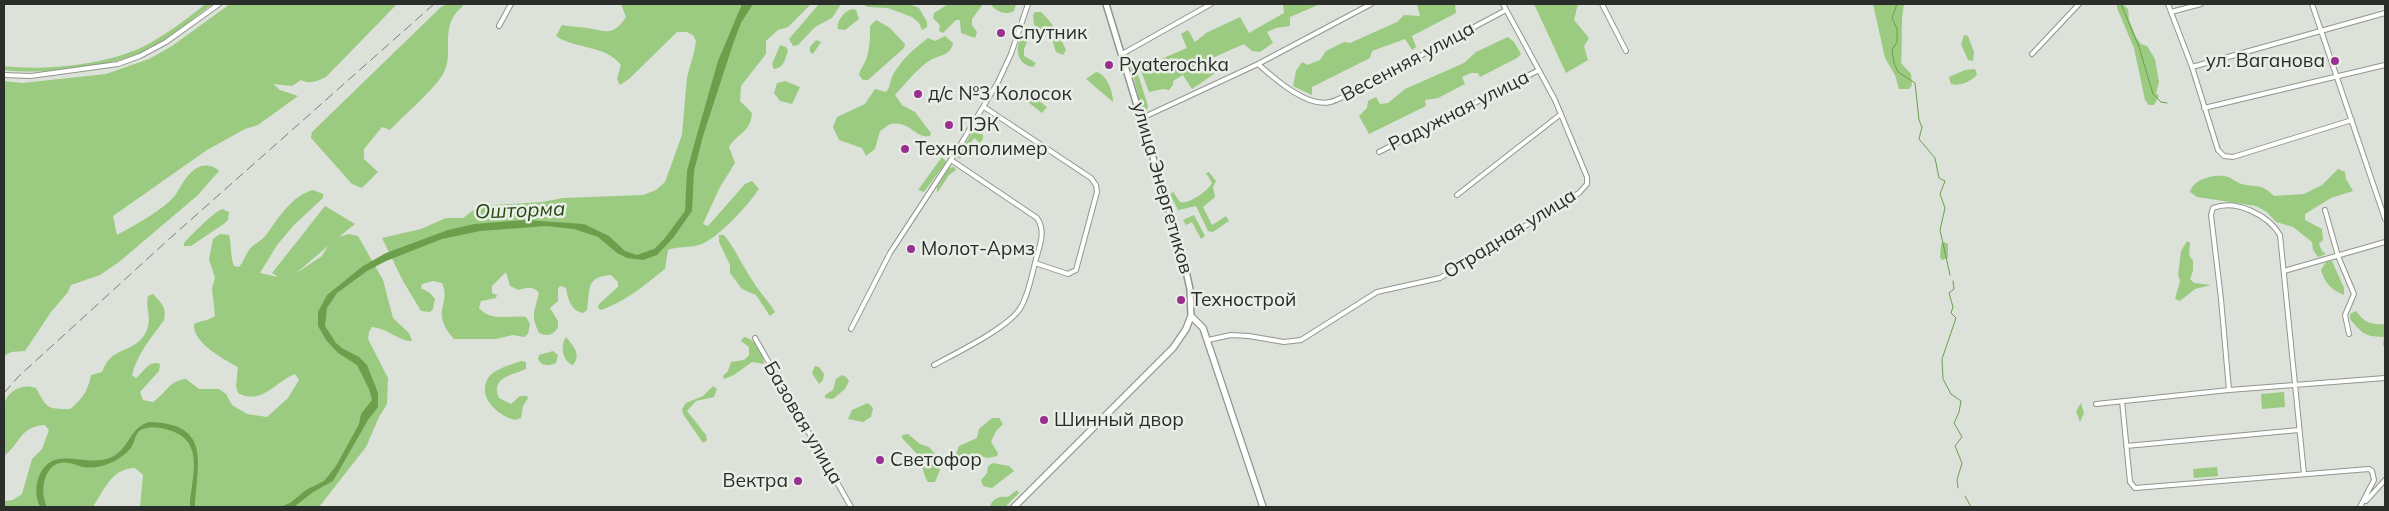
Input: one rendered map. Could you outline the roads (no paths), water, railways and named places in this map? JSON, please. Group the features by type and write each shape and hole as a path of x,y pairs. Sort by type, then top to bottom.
{"main road":[{"path":"1014,507 1173,348 1186,329 1191,316 1201,323 1208,340 1263,507"}],"street":[{"path":"4,75 32,76 118,64 140,56 166,42 218,4"},
{"path":"499,26 511,4"},
{"path":"850,329 890,253 952,160 984,107 1011,54 1028,4"},
{"name":"улица Энергетиков","path":"1106,4 1184,258 1190,289 1191,316"},
{"path":"1122,54 1211,4"},
{"path":"1142,118 1258,64 1371,4"},
{"path":"1457,195 1561,114 1503,4"},
{"path":"1602,4 1626,51"},
{"path":"2032,54 2078,4"},
{"path":"2168,4 2192,67 2218,150 2224,156 2233,157 2352,120"},
{"path":"2171,12 2201,4"},
{"path":"2312,4 2385,219"},
{"name":"Весенняя улица","path":"1258,64 1295,92 1313,100 1328,103 1345,96 1506,10"},
{"path":"2192,67 2385,13"},
{"path":"2204,108 2385,65"},
{"name":"Радужная улица","path":"1379,152 1539,70"},
{"path":"984,107 1091,178 1096,185 1097,192 1076,270 1068,274 1035,263"},
{"name":"Отрадная улица","path":"1208,340 1231,335 1284,342 1301,340 1377,292 1440,278 1579,193 1587,184 1587,177 1561,114"},
{"path":"934,365 1011,319 1022,306 1043,232 1037,218 952,160"},
{"path":"2229,390 2211,210 2216,207 2237,207 2261,216 2280,235 2304,474"},
{"path":"2325,210 2338,256 2354,294 2345,315 2349,334"},
{"path":"2284,272 2385,242"},
{"name":"Базовая улица","path":"755,338 851,507"},
{"path":"2096,404 2229,390 2385,378"},
{"path":"2122,401 2130,482 2134,488 2368,469 2372,471 2374,480 2364,503"},
{"path":"2126,446 2299,430"},
{"path":"2360,507 2385,480"}],"waterway":[{"path":"1897,4 1892,18 1897,29 1897,42 1892,50 1894,63 1898,72 1915,83 1919,120 1922,127 1919,139 1935,158 1939,178 1945,181 1940,194 1945,208 1940,230 1950,275"},
{"path":"2121,4 2139,47 2153,94 2161,102 2167,103"},
{"path":"1953,281 1954,289 1949,293 1953,307 1951,313 1956,318 1942,359 1943,379 1951,394 1961,401 1954,423 1962,437 1955,446 1962,463 1957,480 1958,488"},
{"path":"1965,496 1971,507"}],"railway":[{"path":"4,393 18,377 168,240 434,4"}],"place":[{"name":"Спутник","path":"1001,33"},
{"name":"ул. Ваганова","path":"2335,61"},
{"name":"Pyaterochka","path":"1109,65"},
{"name":"д/с №3 Колосок","path":"918,94"},
{"name":"ПЭК","path":"949,125"},
{"name":"Технополимер","path":"905,149"},
{"name":"Молот-Армз","path":"911,249"},
{"name":"Технострой","path":"1181,300"},
{"name":"Шинный двор","path":"1044,420"},
{"name":"Светофор","path":"880,460"},
{"name":"Вектра","path":"798,481"}],"water label":[{"name":"Ошторма","path":"520,211"}]}
